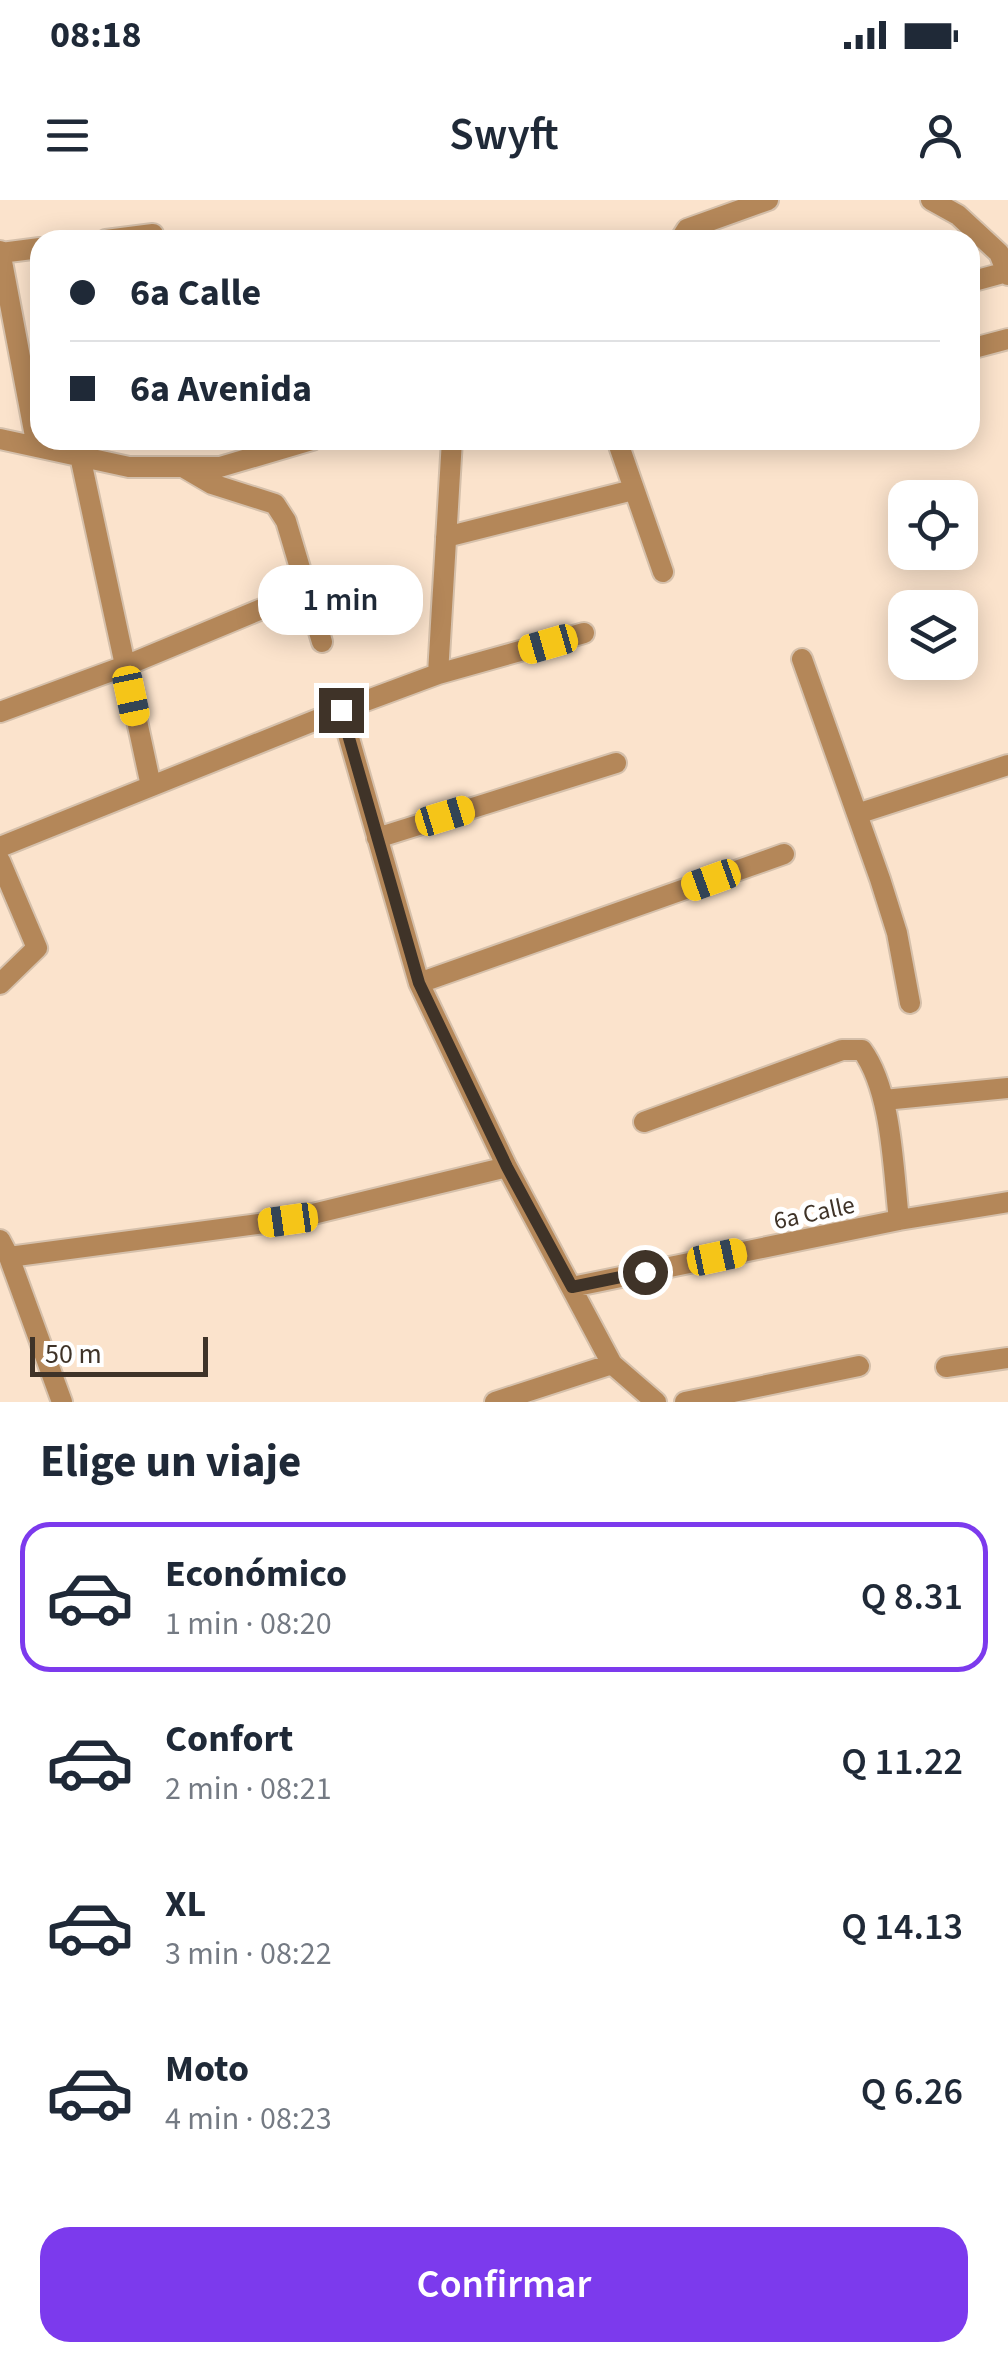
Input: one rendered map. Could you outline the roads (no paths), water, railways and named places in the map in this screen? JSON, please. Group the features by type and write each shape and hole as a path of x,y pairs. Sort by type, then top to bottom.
{"street":[{"path":"686,230 768,200"},
{"path":"930,200 958,215 975,230"},
{"path":"980,235 999,252 1007,273 980,280"},
{"path":"30,249 0,252 30,414"},
{"path":"980,346 1008,339"},
{"path":"0,439 30,446"},
{"path":"51,450 129,467 220,466 258,450"},
{"path":"438,674 451,450"},
{"path":"620,450 663,572"},
{"path":"80,456 151,786"},
{"path":"181,466 212,484 274,504 286,522 322,642"},
{"path":"446,537 633,490"},
{"path":"0,712 125,666 307,590"},
{"path":"0,847 438,674 584,634"},
{"path":"802,659 897,933 910,1003"},
{"path":"341,710 419,983 507,1167 612,1364 656,1402"},
{"path":"377,838 616,763"},
{"path":"858,814 1008,765"},
{"path":"419,983 784,854"},
{"path":"0,861 38,948 0,984"},
{"path":"644,1122 842,1050 862,1050 873,1065 884,1100 899,1220"},
{"path":"884,1100 1008,1088"},
{"path":"62,1402 4,1248 288,1220 507,1167"},
{"name":"6a Calle","path":"572,1287 899,1220 1008,1202"},
{"path":"946,1367 1008,1358"},
{"path":"495,1402 612,1364"},
{"path":"685,1402 859,1366"}]}
